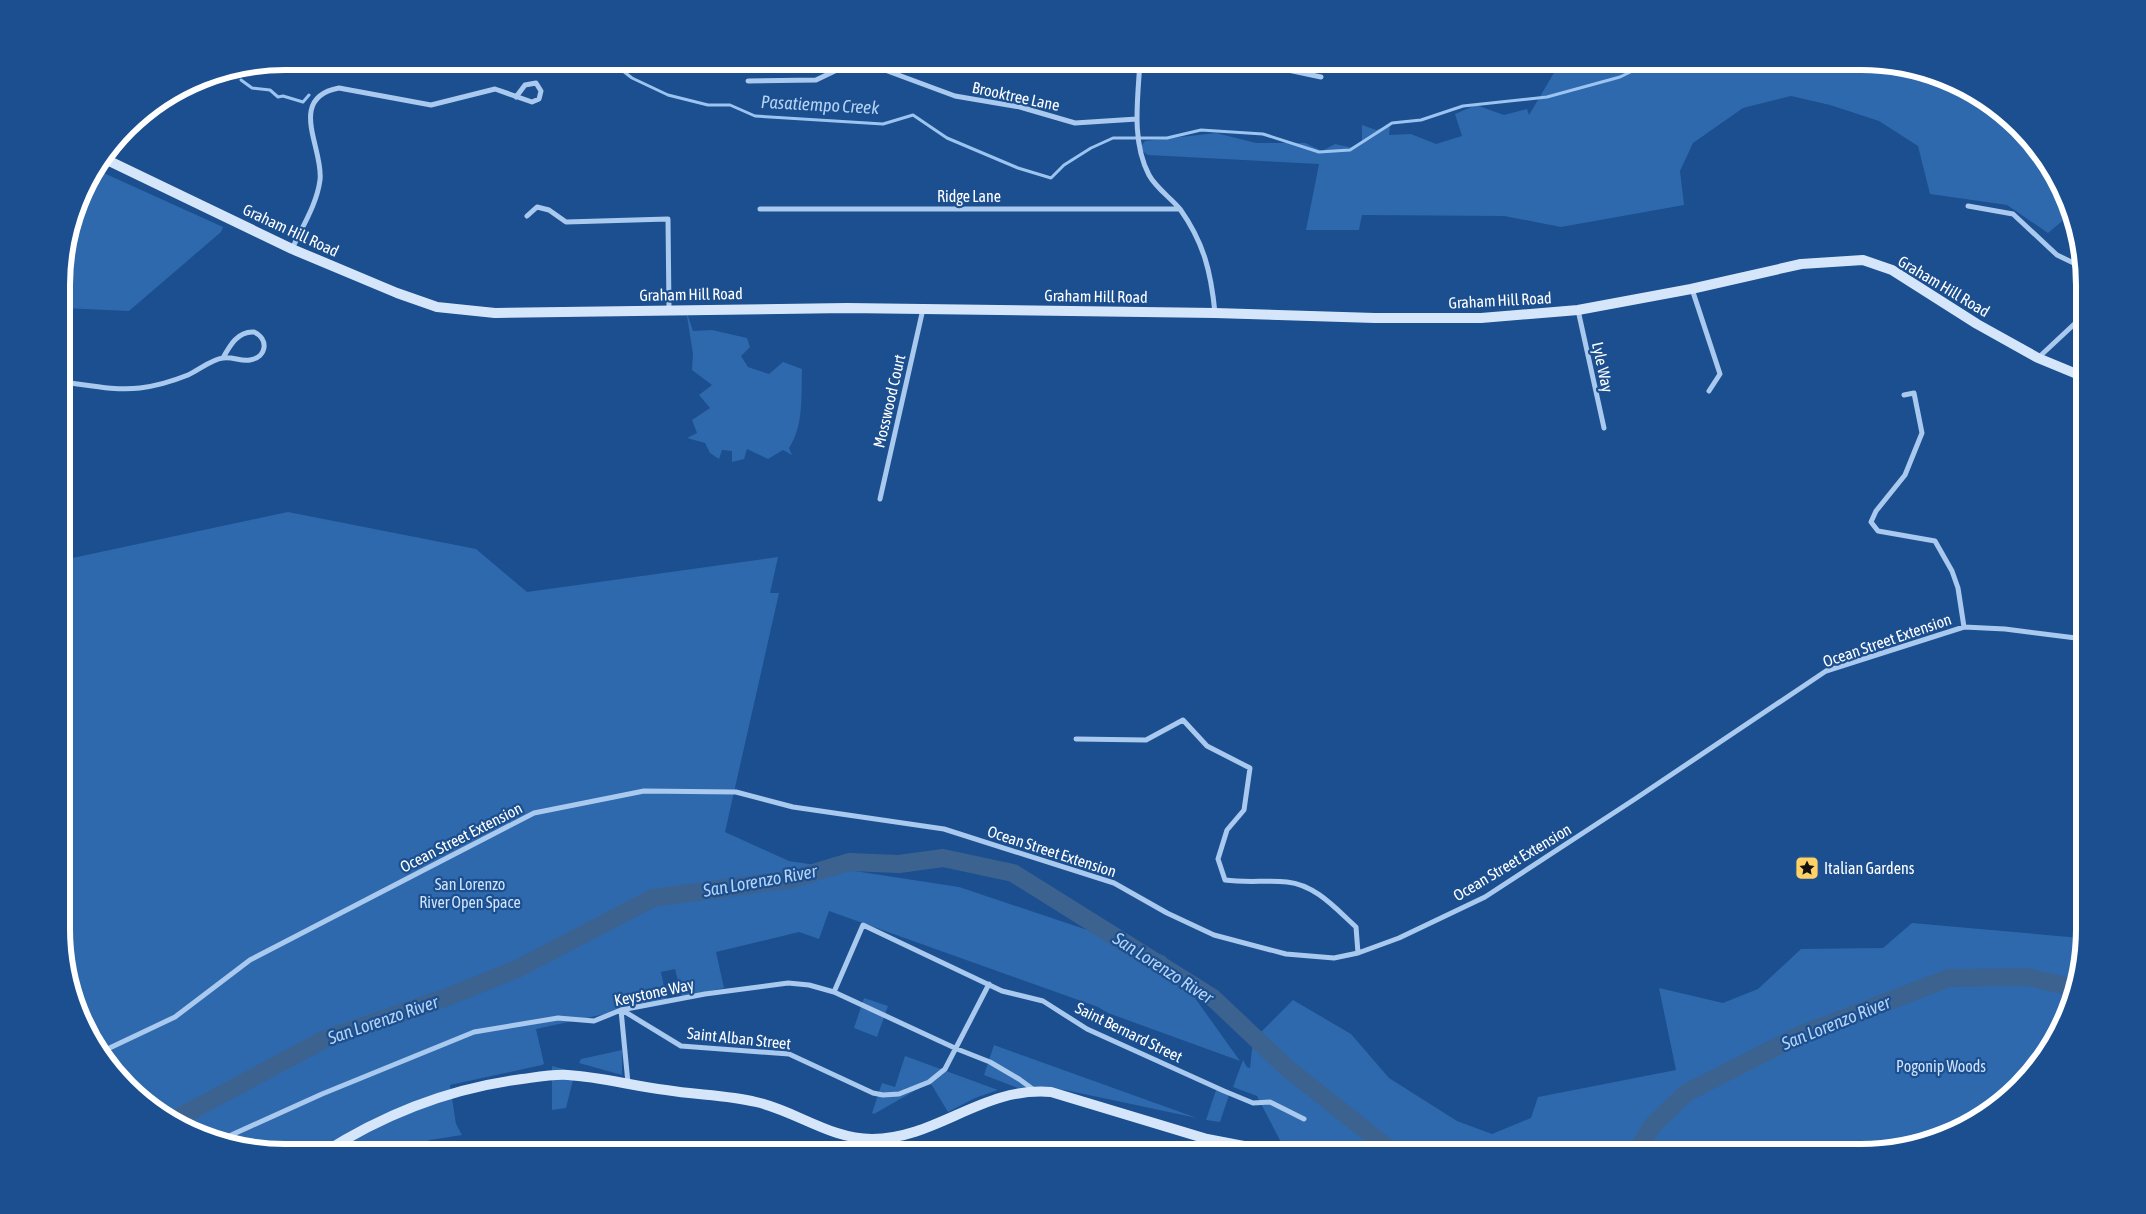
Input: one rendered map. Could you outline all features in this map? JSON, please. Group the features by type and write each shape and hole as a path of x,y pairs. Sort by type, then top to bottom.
{"main road":[{"name":"Graham Hill Road","path":"109,161 292,249 437,308 495,312 923,308 1374,318 1481,318 1578,310 1801,264 1862,260 1892,270 1977,324 2038,358 2076,374"},
{"path":"337,1144 379,1121 438,1097 504,1081 565,1075 591,1077 663,1090 758,1102 839,1134 873,1139 910,1133 992,1099 1035,1090 1075,1098 1207,1140 1230,1144"}],"street":[{"name":"Brooktree Lane","path":"748,81 816,80 837,70"},
{"name":"Brooktree Lane","path":"883,70 955,96 1020,107 1075,123 1137,119"},
{"path":"1140,70 1137,119 1140,149 1149,176 1179,208 1200,240 1212,277 1215,313"},
{"path":"1288,70 1321,77"},
{"path":"292,249 316,196 320,180 321,167 310,130 310,119 313,106 320,95 329,90 339,88 430,105 495,89 516,97 532,102 539,99 541,91 536,83 525,85 516,97"},
{"path":"1968,206 2013,214 2057,255 2075,264"},
{"path":"527,216 537,207 549,210 566,222 668,219 670,309"},
{"name":"Ridge Lane","path":"760,209 1179,208"},
{"path":"1692,288 1720,374 1709,391"},
{"name":"Mosswood Court","path":"880,499 923,308"},
{"name":"Lyle Way","path":"1578,310 1604,428"},
{"path":"2038,358 2076,322"},
{"path":"70,383 124,389 140,388 171,381 223,358 242,361 252,360 264,351 264,339 254,332 242,333 228,347 223,358"},
{"path":"1904,395 1914,393 1922,433 1905,475 1876,511 1872,522 1878,531 1935,542 1952,571 1958,588 1964,627"},
{"name":"Ocean Street Extension","path":"106,1050 176,1017 250,960 534,813 644,791 736,792 793,807 944,829 1114,883 1167,913 1214,935 1286,954 1334,958 1358,953 1399,938 1485,897 1826,671 1964,627 2005,628 2076,638"},
{"path":"1076,739 1146,740 1183,720 1207,746 1250,768 1244,810 1227,830 1218,859 1226,880 1246,883 1288,882 1320,894 1356,927 1358,953"},
{"name":"Saint Bernard Street","path":"834,992 863,925 1017,996 1042,1001 1087,1029 1224,1091 1253,1102 1270,1102 1304,1119"},
{"name":"Keystone Way","path":"228,1137 322,1094 474,1032 558,1018 594,1021 622,1010 705,994 788,983 809,985 834,992 957,1049 990,1062 1035,1090"},
{"name":"Saint Alban Street","path":"622,1010 681,1046 789,1054 873,1093 883,1095 899,1094 929,1082 945,1069 989,984"},
{"path":"622,1010 628,1083"}],"green space":[{"path":"1556,70 1875,70 1903,74 1930,81 1956,92 1981,106 2003,123 2023,143 2040,165 2054,190 2066,218 2048,233 2007,205 1930,194 1918,146 1879,121 1830,105 1791,96 1743,108 1693,143 1680,171 1684,205 1561,227 1504,216 1362,215 1359,230 1306,230 1319,164 1148,155 1139,149 1145,141 1216,133 1256,143 1305,143 1322,151 1335,144 1353,148 1362,142 1362,125 1376,130 1390,125 1389,135 1411,134 1436,144 1462,136 1455,114 1476,105 1504,115 1527,109 1529,115"},
{"path":"102,172 223,227 221,232 129,311 70,308 70,271 77,229 86,203"},
{"path":"686,310 693,331 712,330 747,338 750,347 741,356 748,367 769,374 783,362 802,369 799,420 794,439 789,448 792,455 783,450 768,459 747,449 744,459 732,462 732,451 722,450 719,459 710,453 705,443 687,438 697,433 692,420 710,408 699,395 712,385 692,370 693,354"},
{"name":"San Lorenzo River Open Space","path":"288,512 476,549 527,592 778,557 770,593 779,593 725,832 789,861 959,887 1165,956 1240,1061 1108,1013 1098,1007 829,911 819,939 799,932 716,952 724,988 682,997 675,969 661,972 667,1000 665,1001 536,1029 544,1064 450,1085 456,1124 462,1135 430,1140 421,1144 271,1144 229,1137 203,1128 165,1108 143,1091 123,1071 106,1049 92,1024 77,985 70,943 70,559"},
{"name":"Pogonip Woods","path":"1912,923 2076,938 2069,985 2060,1011 2040,1049 2023,1071 1992,1100 1969,1115 1930,1133 1903,1140 1875,1144 1282,1144 1257,1096 1233,1087 1243,1060 1247,1067 1250,1068 1252,1049 1261,1032 1293,1000 1351,1034 1389,1078 1457,1121 1492,1134 1531,1118 1538,1097 1676,1070 1659,988 1723,1003 1758,989 1801,949 1883,948"},
{"path":"864,998 888,1006 877,1037 854,1028"},
{"path":"994,1045 1197,1118 1065,1090 1037,1087 1018,1088 984,1075"},
{"path":"622,1050 622,1075 579,1063 581,1059"},
{"path":"905,1056 998,1090 975,1098 948,1112 930,1082 874,1114 872,1113 882,1083 895,1087"},
{"path":"552,1066 575,1072 566,1108 552,1110"},
{"path":"1216,1090 1229,1095 1220,1122 1206,1120"}],"waterway":[{"name":"Pasatiempo Creek","path":"622,70 632,78 668,95 708,105 730,105 755,116 883,124 913,115 947,138 1018,168 1051,178 1064,165 1091,148 1113,138 1167,138 1201,130 1263,134 1319,152 1350,150 1392,123 1421,120 1463,106 1547,97 1620,77 1634,70"},
{"path":"241,80 252,88 270,90 278,97 283,96 303,102 309,95"},
{"name":"San Lorenzo River","path":"180,1117 325,1039 445,998 517,969 653,898 793,879 849,862 899,864 943,858 1013,873 1213,998 1286,1067 1383,1144"},
{"name":"San Lorenzo River","path":"1641,1144 1653,1125 1686,1093 1800,1035 1949,978 2027,977 2069,986"}],"place":[{"name":"Italian Gardens","path":"1807,868"}]}
